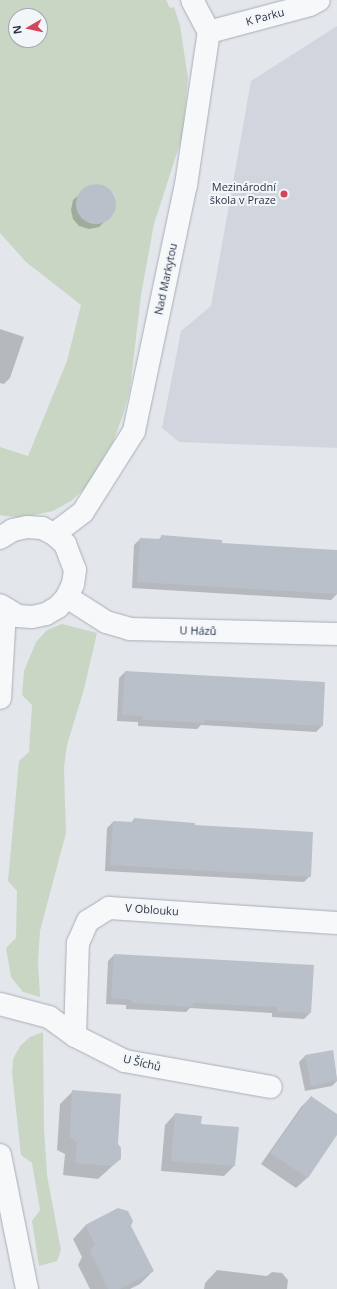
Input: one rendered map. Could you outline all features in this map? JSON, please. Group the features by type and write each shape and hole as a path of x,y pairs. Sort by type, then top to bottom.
{"street":[{"path":"192,0 209,32"},
{"name":"K Parku","path":"209,32 310,5 319,0"},
{"name":"Nad Markytou","path":"54,534 83,512 134,431 186,185 209,32"},
{"path":"0,538 13,530 27,527 42,528 54,534 65,544 75,570 74,584 68,597 58,607 32,617 18,616 2,608 0,698"},
{"name":"U Házů","path":"68,597 106,622 130,629 337,634"},
{"name":"V Oblouku","path":"75,1036 78,943 88,921 109,908 337,923"},
{"name":"U Šíchů","path":"0,1004 49,1017 75,1036 125,1061 271,1087"},
{"path":"0,1155 27,1289"}],"shaded area":[{"name":"Mezinárodní škola v Praze","path":"337,26 337,448 179,442 162,428 181,331 211,306 251,81"}],"green space":[{"path":"0,0 166,0 170,8 174,7 180,25 188,78 183,134 154,224 141,295 130,389 123,415 113,442 85,488 71,501 53,511 21,518 0,515 0,447 28,456 67,361 81,305 26,262 0,233","holes":["96,184 107,187 115,195 116,205 113,215 106,221 95,224 85,220 78,213 76,203 79,193 87,186"]},
{"path":"62,624 97,633 84,689 67,745 64,768 66,833 40,931 38,961 40,997 23,992 11,977 6,948 16,938 17,891 8,881 19,761 29,752 32,705 22,695 24,671 36,642 47,630"},
{"path":"43,1032 44,1128 47,1175 61,1250 57,1261 39,1266 32,1221 40,1210 32,1163 21,1155 12,1073 13,1059 20,1046 30,1037"}],"building":[{"path":"96,184 104,186 110,190 114,196 116,204 114,212 110,218 104,222 96,224 88,222 82,218 78,212 76,204 78,196 82,190 88,186"},
{"path":"161,535 222,540 222,543 337,550 337,594 137,582 140,538 161,539"},
{"path":"125,671 325,682 323,726 204,720 204,723 143,720 143,716 122,715"},
{"path":"134,818 195,823 195,825 313,832 311,877 110,865 113,821 134,822"},
{"path":"114,954 314,965 311,1013 277,1012 277,1007 193,1003 193,1007 132,1003 132,1000 111,998"},
{"path":"333,1050 337,1080 311,1086 305,1055"},
{"path":"72,1090 121,1094 118,1144 121,1148 121,1159 112,1166 75,1163 77,1142 70,1137"},
{"path":"311,1096 337,1114 337,1135 308,1178 270,1153"},
{"path":"175,1113 202,1116 201,1124 239,1127 235,1166 171,1161"},
{"path":"118,1208 128,1211 133,1221 131,1226 154,1271 120,1289 108,1289 90,1251 95,1244 85,1225"}],"place":[{"name":"Mezinárodní škola v Praze","path":"284,194"}]}
